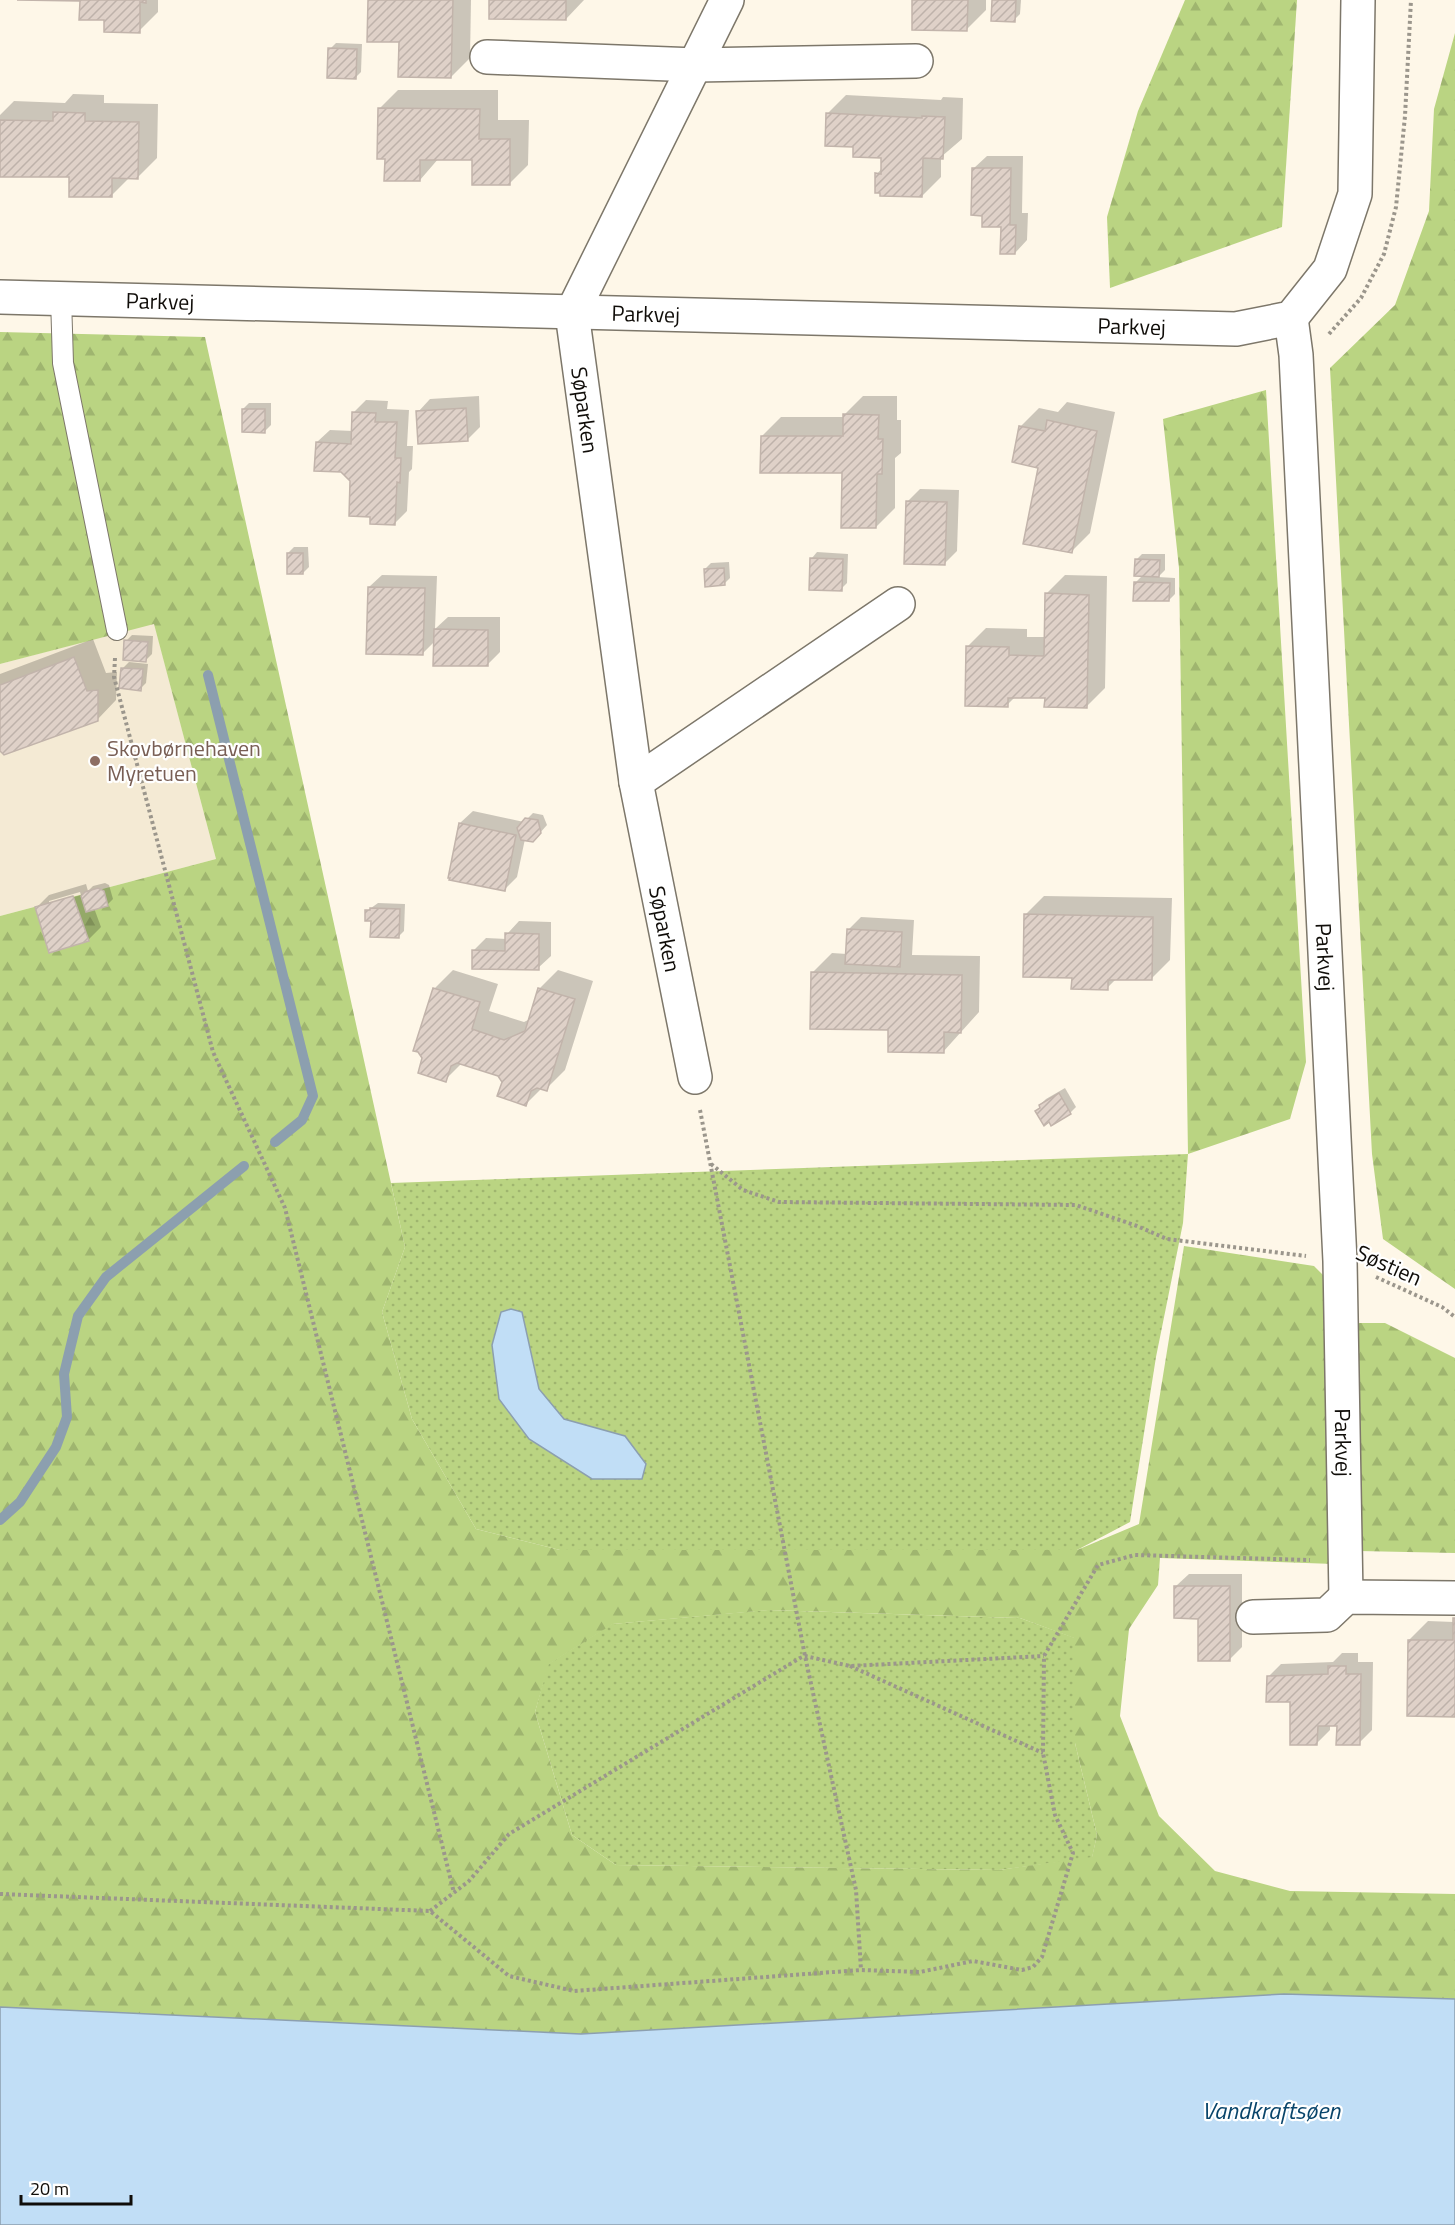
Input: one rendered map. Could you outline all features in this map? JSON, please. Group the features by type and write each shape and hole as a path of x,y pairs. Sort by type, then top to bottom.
{"street":[{"path":"572,313 728,0"},
{"path":"1291,318 1330,269 1354,194 1358,0"},
{"path":"487,57 696,65 916,61"},
{"name":"Parkvej","path":"0,297 1236,329 1291,318 1296,355 1340,1261 1346,1598"},
{"name":"Søparken","path":"572,313 636,782 694,1077"},
{"path":"636,782 898,604"},
{"path":"1253,1617 1327,1615 1346,1598 1455,1598"}],"lane":[{"path":"61,298 63,363 117,630"}],"path":[{"path":"117,630 114,677 213,1052 285,1208 454,1893"},
{"path":"694,1077 805,1656 856,1890 861,1970"},
{"name":"Søstien","path":"710,1163 743,1190 779,1202 1076,1205 1167,1239 1340,1261 1442,1307 1455,1317"},
{"path":"0,1894 430,1911 509,1976 574,1991 861,1970 920,1972 973,1961 1022,1970 1034,1967 1042,1958 1073,1853 1055,1815 1043,1753 1044,1656 1098,1565 1135,1555 1345,1561"},
{"path":"430,1911 470,1881 509,1834 805,1656 850,1665 1043,1753"},
{"path":"850,1665 1044,1656"}],"shaded area":[{"name":"Skovbørnehaven Myretuen","path":"154,623 216,859 0,916 0,664"}],"green space":[{"path":"1185,0 1297,0 1282,227 1110,288 1107,217 1138,111"},
{"path":"1455,33 1455,1289 1383,1239 1372,1154 1330,368 1395,305 1429,211 1434,109"},
{"path":"0,332 205,337 405,1247 382,1312 412,1419 476,1529 560,1550 1077,1550 1139,1524 1184,1246 1314,1266 1328,1280 1334,1564 1160,1558 1158,1585 1129,1629 1120,1716 1159,1816 1215,1871 1290,1891 1455,1894 1455,1999 1284,1994 581,2034 0,2007 0,916 216,859 154,624 0,664","holes":["769,1610 1020,1618 1074,1638 1075,1743 1097,1835 1092,1857 999,1870 616,1865 572,1835 535,1712 549,1664 613,1624"]},
{"path":"1266,390 1306,1062 1290,1119 1188,1154 1179,568 1163,419"},
{"path":"1188,1154 1183,1223 1156,1357 1130,1522 1077,1550 560,1550 476,1529 412,1419 382,1312 405,1247 391,1183"},
{"path":"1355,1323 1385,1323 1455,1358 1455,1553 1359,1551"},
{"path":"768,1610 1020,1618 1075,1638 1075,1743 1097,1835 1092,1858 999,1870 616,1865 572,1835 535,1712 548,1664 612,1624"}],"water":[{"path":"511,1309 522,1312 539,1389 564,1419 625,1436 646,1464 642,1479 592,1479 529,1439 499,1399 492,1345 501,1312"},
{"name":"Vandkraftsøen","path":"1284,1994 1455,1999 1455,2225 0,2225 0,2007 581,2034"}],"building":[{"path":"17,0 146,0 146,3 140,2 140,33 104,32 104,20 79,20 80,1"},
{"path":"368,0 453,0 451,78 398,77 399,42 367,42"},
{"path":"489,0 566,0 566,20 489,19"},
{"path":"912,0 968,0 967,31 912,30"},
{"path":"992,0 1016,0 1015,22 991,21"},
{"path":"328,48 357,49 356,79 327,78"},
{"path":"378,108 480,109 479,139 510,139 510,185 472,185 472,160 420,160 420,181 384,181 385,159 377,159"},
{"path":"53,112 85,113 85,121 139,122 138,179 112,178 112,197 69,197 69,177 0,177 0,120 53,121"},
{"path":"826,113 945,117 943,159 923,158 922,197 880,196 880,193 875,193 875,173 881,174 881,158 853,157 853,147 825,146"},
{"path":"972,168 1011,168 1010,225 1016,225 1015,254 1000,254 1001,227 982,227 982,216 971,215"},
{"path":"466,408 468,441 418,444 416,411"},
{"path":"242,409 265,409 265,433 242,432"},
{"path":"352,412 376,413 375,422 397,422 395,458 401,458 400,483 397,482 395,525 370,524 370,517 349,516 350,481 341,472 314,471 316,442 351,444"},
{"path":"843,414 879,415 878,439 883,439 882,474 877,474 876,528 841,528 842,473 760,473 761,436 843,436"},
{"path":"1047,420 1097,431 1072,553 1023,544 1038,468 1012,462 1019,426 1045,431"},
{"path":"906,501 947,502 945,565 904,564"},
{"path":"287,553 303,553 303,574 287,574"},
{"path":"810,558 843,559 842,591 809,590"},
{"path":"1135,559 1160,560 1159,577 1134,576"},
{"path":"724,568 725,585 705,587 704,569"},
{"path":"1134,582 1170,583 1169,601 1133,601"},
{"path":"368,587 425,588 423,655 366,654"},
{"path":"1045,593 1089,595 1087,708 1044,707 1045,698 1008,698 1008,707 965,706 966,646 1009,647 1009,655 1044,656"},
{"path":"434,629 488,630 488,666 433,666"},
{"path":"124,640 148,642 146,662 123,660"},
{"path":"74,657 87,691 98,690 98,721 4,755 0,751 0,685"},
{"path":"121,668 143,669 141,691 119,688"},
{"path":"525,818 538,820 541,833 533,842 521,840 517,828"},
{"path":"459,823 516,835 505,891 449,880"},
{"path":"98,888 104,891 108,906 86,912 81,896 85,892"},
{"path":"73,896 89,941 49,953 35,907"},
{"path":"370,908 400,909 399,938 370,937 371,921 365,921 365,910 370,910"},
{"path":"1024,914 1153,917 1152,980 1108,980 1108,990 1071,989 1072,978 1023,977"},
{"path":"847,929 902,932 900,967 845,964"},
{"path":"505,933 539,934 539,970 472,969 472,950 505,951"},
{"path":"811,972 962,975 961,1033 944,1032 944,1053 888,1052 888,1030 810,1029"},
{"path":"433,988 480,1002 472,1029 504,1040 525,1031 538,988 575,999 547,1091 537,1088 531,1091 526,1106 497,1096 502,1082 498,1076 457,1063 451,1066 446,1082 418,1073 422,1058 418,1052 413,1051"},
{"path":"1059,1093 1071,1114 1051,1126 1049,1122 1044,1126 1035,1111 1040,1108 1039,1105"},
{"path":"1174,1586 1230,1586 1230,1661 1198,1661 1198,1619 1174,1618"},
{"path":"1453,1618 1455,1618 1455,1717 1407,1716 1408,1640 1453,1640"},
{"path":"1328,1666 1346,1666 1346,1674 1361,1674 1360,1745 1336,1745 1337,1726 1318,1726 1317,1745 1290,1745 1290,1702 1266,1702 1267,1676 1328,1674"}],"waterway":[{"path":"208,675 313,1096 302,1120 275,1142"},
{"path":"0,1520 20,1502 56,1447 67,1417 64,1374 78,1316 106,1277 244,1166"}],"place":[{"name":"Skovbørnehaven Myretuen","path":"95,761"}]}
